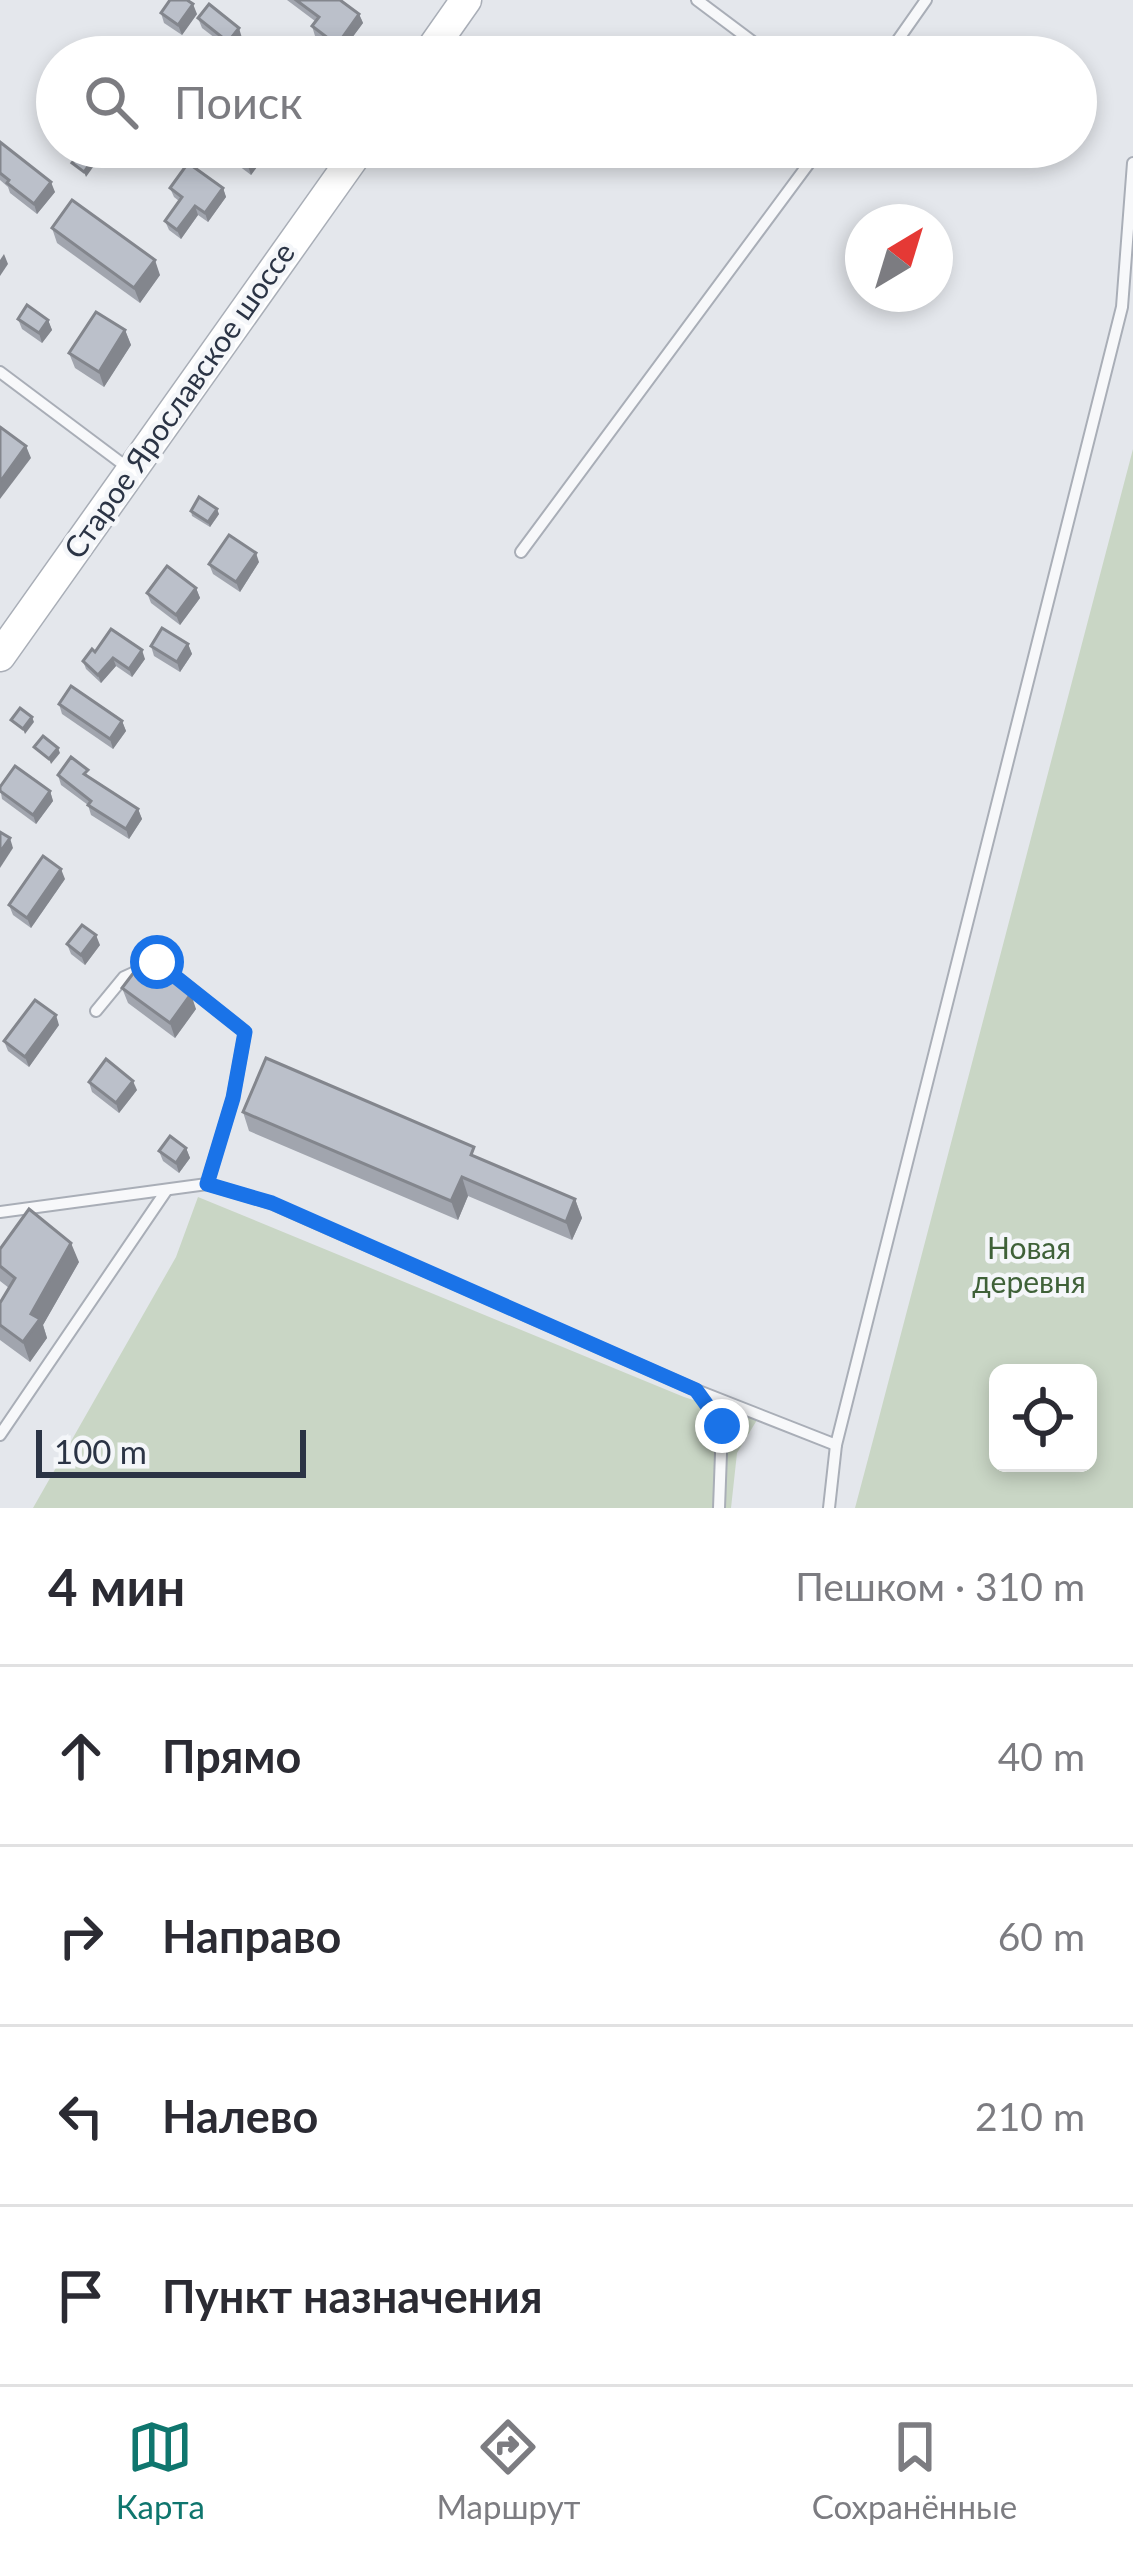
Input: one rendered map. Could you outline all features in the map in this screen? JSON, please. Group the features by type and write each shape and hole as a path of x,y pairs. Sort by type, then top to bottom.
{"main road":[{"path":"440,36 466,0"},
{"name":"Старое Ярославское шоссе","path":"0,656 346,168"}],"lane":[{"path":"697,0 745,36"},
{"path":"901,36 926,0"},
{"path":"830,1508 836,1444 1122,308 1133,163"},
{"path":"521,552 804,168"},
{"path":"0,372 130,470"},
{"path":"95,1011 124,976 157,962 245,1032 233,1098 207,1184"},
{"path":"0,1212 207,1184 272,1203 696,1390 836,1444"},
{"path":"0,1435 166,1191"},
{"path":"696,1390 722,1426 719,1508"}],"green space":[{"name":"Новая деревня","path":"1133,449 1133,1508 855,1508"},
{"path":"198,1197 684,1397 757,1420 737,1453 731,1508 33,1508 176,1257"}],"building":[{"path":"170,0 193,4 178,25 161,13"},
{"path":"296,0 340,0 359,14 343,36 325,36 312,26 319,17"},
{"path":"209,4 239,28 233,36 220,36 198,18"},
{"path":"0,142 51,182 34,204 0,173"},
{"path":"184,168 195,168 223,188 205,213 195,206 177,230 165,221 182,197 170,188"},
{"path":"72,200 155,260 134,288 52,228"},
{"path":"27,305 48,320 39,333 18,319"},
{"path":"96,312 125,330 99,372 69,353"},
{"path":"0,427 26,446 0,482"},
{"path":"199,497 217,509 208,522 191,511"},
{"path":"229,535 256,553 236,582 209,564"},
{"path":"167,566 196,588 176,615 147,593"},
{"path":"162,628 188,644 177,662 151,646"},
{"path":"111,629 142,650 129,669 113,658 98,675 83,661"},
{"path":"71,686 122,721 110,739 59,704"},
{"path":"20,708 32,717 23,729 11,720"},
{"path":"43,736 58,748 49,759 34,747"},
{"path":"71,757 88,770 84,774 138,809 126,829 88,805 91,801 58,775"},
{"path":"15,766 50,791 33,815 0,791"},
{"path":"0,832 10,838 0,852"},
{"path":"43,856 61,869 27,918 9,905"},
{"path":"82,925 96,935 81,955 67,944"},
{"path":"145,961 191,994 170,1023 122,988"},
{"path":"35,1000 56,1015 25,1057 4,1041"},
{"path":"266,1058 474,1147 471,1155 575,1199 566,1222 462,1177 451,1201 243,1112"},
{"path":"106,1059 133,1081 116,1103 89,1082"},
{"path":"170,1136 186,1148 176,1163 159,1151"},
{"path":"29,1209 71,1243 31,1314 40,1319 23,1342 0,1325 0,1303 15,1278 0,1266 0,1249"}],"route":[{"path":"157,962 245,1032 233,1098 207,1184 272,1203 696,1390 722,1426"}]}
